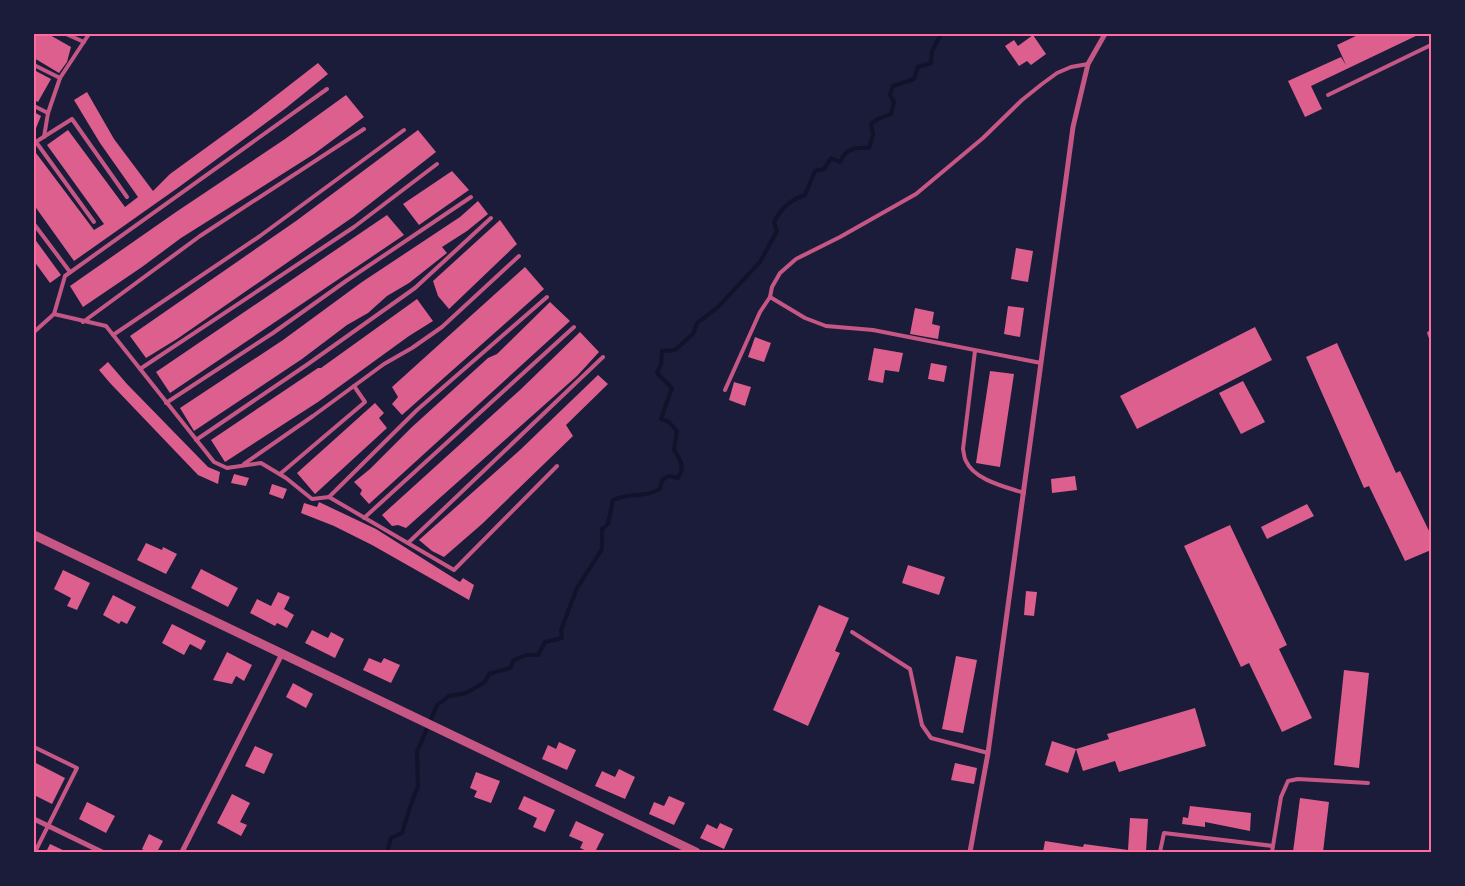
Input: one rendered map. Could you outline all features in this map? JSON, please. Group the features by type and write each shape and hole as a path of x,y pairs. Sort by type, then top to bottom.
{"street":[{"path":"970,852 988,752 1073,126 1088,64 1105,34"},
{"path":"34,534 696,852"},
{"path":"182,852 282,653"},
{"path":"34,819 102,852"}],"lane":[{"path":"66,34 84,42"},
{"path":"44,137 48,113 60,78 90,34"},
{"path":"1328,95 1431,45"},
{"path":"34,64 60,78"},
{"path":"725,390 760,312 770,297 772,287 780,273 796,260 887,212 916,194 983,138 1022,100 1042,84 1064,70 1088,64"},
{"path":"34,332 54,314 65,276 327,89"},
{"path":"34,106 48,113"},
{"path":"94,222 35,143 72,119 127,197"},
{"path":"83,322 200,236 364,129"},
{"path":"113,335 260,236 404,130"},
{"path":"140,369 354,227 437,164"},
{"path":"166,402 273,333 471,197"},
{"path":"196,440 308,364 414,288 491,218"},
{"path":"34,224 70,272"},
{"path":"242,466 384,364 412,348 442,327 520,256"},
{"path":"329,497 417,410 547,297"},
{"path":"770,297 805,318 826,326 873,330 1041,363"},
{"path":"54,314 106,326 214,462 227,468 261,463 280,474 312,499 329,497 454,570 557,466"},
{"path":"364,518 574,327"},
{"path":"975,351 963,450 966,462 975,472 992,484 1024,493"},
{"path":"408,543 603,357"},
{"path":"280,474 365,402 354,386"},
{"path":"852,632 910,669 922,725 931,738 988,752"},
{"path":"34,747 77,768 35,852"},
{"path":"1272,852 1281,797 1288,781 1298,779 1368,783"},
{"path":"1160,852 1164,833 1273,846"}],"building":[{"path":"34,34 48,34 71,47 67,62 59,73 34,58"},
{"path":"1360,34 1420,34 1311,86 1322,109 1305,117 1288,81 1341,57 1346,65 1337,45"},
{"path":"1033,35 1046,54 1031,65 1027,61 1019,66 1005,46 1014,40 1018,46"},
{"path":"318,63 328,74 286,108 179,187 74,261 34,205 34,154 36,153 94,230 104,224 47,145 68,130 125,207 138,197 100,143 74,100 87,92 114,139 153,191 170,174"},
{"path":"34,70 51,79 38,102 34,100"},
{"path":"346,95 364,117 314,154 181,238 83,307 70,286"},
{"path":"34,112 41,116 34,133"},
{"path":"418,130 436,152 353,217 177,339 146,358 130,336 296,221"},
{"path":"452,171 469,190 419,225 403,204"},
{"path":"478,201 488,214 467,231 442,247 447,253 409,283 387,296 368,313 347,325 302,359 194,431 180,408 283,340 362,282 460,217"},
{"path":"387,215 404,235 170,393 156,372"},
{"path":"500,220 517,244 449,309 438,296 433,281"},
{"path":"34,238 61,275 50,283 34,261"},
{"path":"1016,248 1033,251 1028,282 1011,279"},
{"path":"525,267 544,289 402,415 392,404 398,397 392,387"},
{"path":"417,299 433,321 409,336 318,402 225,462 211,440 318,368 321,368"},
{"path":"550,302 570,321 369,504 360,494 362,490 354,482 488,358 497,354"},
{"path":"1008,306 1024,308 1020,337 1004,334"},
{"path":"915,308 934,312 932,324 940,326 938,339 910,334"},
{"path":"1255,327 1272,360 1137,429 1120,396"},
{"path":"580,332 599,352 577,376 406,528 398,525 392,526 382,515 520,390"},
{"path":"755,337 771,343 764,362 748,357"},
{"path":"1337,343 1396,473 1400,471 1431,535 1431,550 1405,561 1369,486 1364,488 1306,357"},
{"path":"874,348 903,353 899,372 885,370 883,383 868,380"},
{"path":"108,362 208,467 220,472 218,484 198,475 110,383 99,370"},
{"path":"931,363 947,366 944,382 928,379"},
{"path":"990,371 1014,374 1000,467 976,463"},
{"path":"598,375 608,384 566,425 573,436 482,524 444,557 432,551 419,540 520,450"},
{"path":"1243,381 1265,422 1241,434 1219,393"},
{"path":"734,382 751,387 745,406 729,400"},
{"path":"375,403 384,413 379,418 387,428 315,494 297,473"},
{"path":"234,474 249,478 246,486 231,483"},
{"path":"1075,476 1077,490 1052,493 1051,479"},
{"path":"272,484 287,489 283,499 269,494"},
{"path":"319,502 376,529 460,582 463,578 474,585 469,600 372,545 334,526 301,513 304,503 317,507"},
{"path":"1307,504 1314,516 1267,539 1261,527"},
{"path":"1230,525 1287,645 1279,649 1312,718 1282,732 1249,663 1241,667 1184,546"},
{"path":"146,543 162,550 163,547 177,554 166,574 137,560"},
{"path":"908,565 945,577 939,595 902,583"},
{"path":"201,569 238,588 228,607 191,588"},
{"path":"63,570 90,583 77,610 67,606 71,598 54,589"},
{"path":"1026,591 1037,592 1034,616 1024,615"},
{"path":"278,592 290,597 284,609 294,615 287,628 277,623 275,626 250,613 257,599 271,606"},
{"path":"113,595 136,607 127,624 121,621 119,624 103,615"},
{"path":"819,605 849,618 835,651 840,653 808,726 773,710"},
{"path":"172,624 206,641 201,650 190,644 184,655 162,643"},
{"path":"312,630 328,638 331,632 344,639 335,658 305,643"},
{"path":"227,652 252,665 244,681 236,676 232,684 213,680"},
{"path":"956,656 977,660 963,733 942,729"},
{"path":"369,658 381,663 384,658 400,665 391,683 363,670"},
{"path":"1344,670 1369,673 1359,768 1334,765"},
{"path":"293,683 313,694 306,708 286,697"},
{"path":"1195,708 1206,746 1119,772 1115,761 1083,771 1076,749 1109,739 1107,734"},
{"path":"1052,741 1076,749 1068,773 1045,765"},
{"path":"559,742 576,750 567,770 542,759 548,745 556,749"},
{"path":"255,746 273,754 264,774 245,766"},
{"path":"34,762 65,778 52,804 34,795"},
{"path":"955,763 977,768 974,784 951,780"},
{"path":"619,769 635,777 625,799 595,786 602,771 615,777"},
{"path":"476,772 500,781 491,803 474,797 477,791 470,788"},
{"path":"232,794 250,803 240,822 247,825 241,836 217,823"},
{"path":"524,796 555,810 545,832 533,827 537,818 518,809"},
{"path":"669,796 685,803 674,825 649,814 654,802 664,806"},
{"path":"1300,798 1329,802 1323,852 1293,852"},
{"path":"87,802 115,816 106,833 79,819"},
{"path":"1190,806 1251,813 1250,831 1205,822 1205,827 1182,824 1183,817 1188,818"},
{"path":"1130,818 1148,819 1146,852 1043,852 1045,841 1083,847 1084,844 1128,850"},
{"path":"576,821 604,834 595,852 589,852 580,848 583,842 569,836"},
{"path":"720,823 733,829 724,849 700,838 707,824 717,829"},
{"path":"149,834 163,841 157,852 147,852 142,849"},
{"path":"50,844 67,852 46,852"}],"waterway":[{"path":"387,852 391,838 402,833 418,786 417,752 437,705 449,696 466,693 485,682 489,674 510,668 514,660 526,655 538,655 545,642 562,638 561,630 577,588 602,549 602,529 608,524 613,500 625,496 650,493 660,489 662,480 669,476 678,478 682,467 674,450 677,431 669,422 661,419 672,388 657,373 661,364 662,351 675,350 693,334 697,323 717,308 760,262 777,231 774,222 777,217 787,205 805,195 815,171 824,169 831,158 840,162 842,157 852,149 869,148 873,135 871,124 891,114 894,102 890,95 893,86 914,79 918,67 931,63 932,51 941,34"}]}
